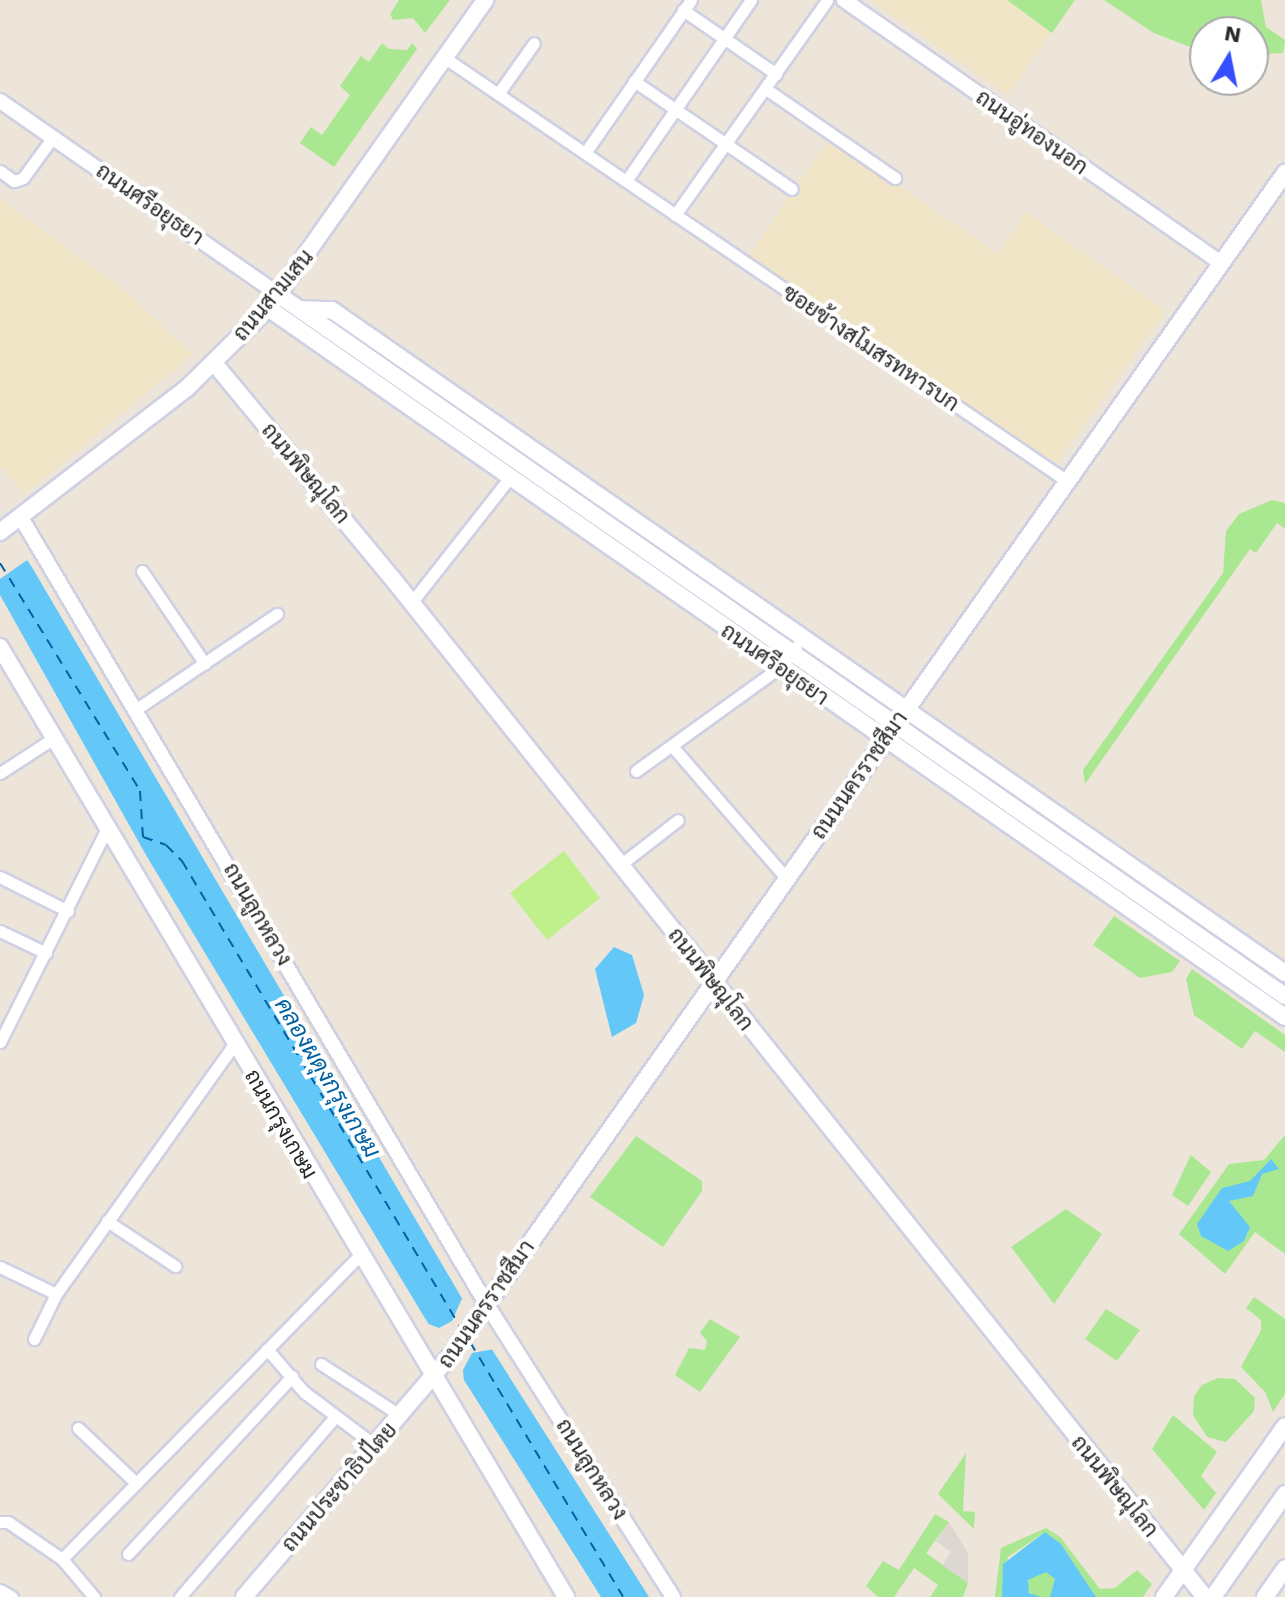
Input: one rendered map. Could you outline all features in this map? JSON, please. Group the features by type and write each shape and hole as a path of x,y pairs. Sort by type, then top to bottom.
{"main road":[{"name":"ถนนสามเสน","path":"10,524 214,363 274,302 485,0"},
{"name":"ถนนนครราชสีมา","path":"439,1371 1285,173"},
{"name":"ถนนศรีอยุธยา","path":"274,302 299,309 332,310 802,640 1281,970"},
{"name":"ถนนศรีอยุธยา","path":"274,302 464,435 511,476 622,543 791,655 1285,996"},
{"name":"ถนนศรีอยุธยา","path":"299,309 395,387"},
{"name":"ถนนพิษณุโลก","path":"214,363 411,603 1205,1597"},
{"path":"490,445 501,429"},
{"name":"ถนนศรีอยุธยา","path":"464,435 490,445 545,483 779,668 1285,1017"},
{"path":"545,483 555,467"},
{"path":"622,543 646,530"},
{"name":"ถนนกรุงเกษม","path":"0,647 359,1256 439,1371 566,1597"},
{"path":"962,794 972,779"},
{"path":"988,812 998,797"},
{"path":"1083,856 1094,841"},
{"path":"1148,901 1159,886"},
{"path":"1204,917 1204,940"},
{"path":"1267,983 1281,970"},
{"name":"ถนนประชาธิปไตย","path":"244,1597 439,1371"},
{"path":"1164,1597 1285,1426"},
{"path":"1213,1597 1285,1494"},
{"path":"1265,1597 1285,1568"}],"street":[{"path":"626,181 751,0"},
{"path":"675,215 827,0"},
{"name":"ถนนอู่ทองนอก","path":"844,0 1220,262"},
{"path":"585,153 687,5 724,39 776,74"},
{"path":"498,94 534,43"},
{"name":"ซอยข้างสโมสรทหารบก","path":"445,58 1067,481"},
{"path":"634,81 792,189"},
{"path":"766,89 895,178"},
{"name":"ถนนศรีอยุธยา","path":"0,101 274,302"},
{"path":"0,171 14,181 23,178 53,137"},
{"path":"411,603 466,538 511,476"},
{"name":"ถนนลูกหลวง","path":"10,524 138,708 482,1311 673,1597"},
{"path":"142,571 205,664"},
{"path":"138,708 277,614"},
{"path":"636,771 779,668 802,640"},
{"path":"0,773 54,738"},
{"path":"672,746 786,878"},
{"path":"620,865 678,820"},
{"path":"2,1034 68,911 107,828"},
{"path":"0,877 68,911"},
{"path":"0,931 46,953"},
{"path":"34,1339 56,1294 234,1044"},
{"path":"107,1221 175,1266"},
{"path":"62,1559 359,1256"},
{"path":"0,1267 56,1294"},
{"path":"267,1349 335,1417 376,1446"},
{"path":"321,1364 401,1416"},
{"path":"128,1554 292,1376"},
{"path":"180,1597 335,1417"},
{"path":"78,1428 136,1483"},
{"path":"0,1522 8,1522 62,1559 90,1595"},
{"path":"0,1590 12,1597"}],"shaded area":[{"path":"870,0 1075,0 1008,95"},
{"path":"829,139 998,253 1026,212 1166,311 1056,464 749,256"},
{"path":"0,199 116,283 193,354 25,494 0,466"},
{"path":"949,1522 968,1553 968,1583 942,1565 951,1552 936,1541"}],"green space":[{"path":"399,0 450,0 425,33 413,18 393,20 390,14"},
{"path":"1007,0 1075,0 1052,33"},
{"path":"1104,0 1261,0 1264,16 1189,16 1189,47 1154,33"},
{"path":"1269,29 1285,40 1283,53 1269,54"},
{"path":"382,43 389,49 407,50 412,43 417,49 334,167 300,143 311,127 322,135 350,95 340,86 361,56 369,62"},
{"path":"1272,500 1285,503 1285,529 1277,523 1256,553 1250,549 1085,784 1083,770 1223,573 1226,531 1239,514"},
{"path":"564,851 600,898 547,940 510,893"},
{"path":"1114,916 1180,961 1172,972 1140,978 1093,945"},
{"path":"1192,969 1285,1035 1285,1052 1255,1031 1242,1049 1194,1015 1186,979"},
{"path":"1285,1135 1285,1254 1255,1232 1225,1274 1179,1234 1229,1164 1264,1160"},
{"path":"636,1136 702,1181 702,1191 663,1247 590,1197"},
{"path":"1191,1155 1211,1172 1188,1206 1172,1195"},
{"path":"1066,1209 1102,1234 1054,1304 1011,1247"},
{"path":"1254,1297 1285,1319 1285,1394 1273,1412 1265,1392 1241,1367 1261,1330 1261,1320 1246,1308"},
{"path":"1106,1309 1140,1330 1117,1361 1085,1339"},
{"path":"710,1319 740,1337 700,1392 675,1375 689,1348 705,1350 707,1341 700,1333"},
{"path":"1218,1378 1235,1379 1255,1398 1254,1411 1226,1442 1207,1437 1193,1415 1194,1396 1202,1385"},
{"path":"1173,1415 1217,1452 1201,1476 1216,1493 1204,1510 1152,1449"},
{"path":"966,1453 963,1511 975,1512 974,1529 938,1494"},
{"path":"935,1514 949,1522 926,1553 968,1583 963,1597 930,1597 938,1585 914,1568 894,1597 878,1597 866,1586 883,1561 899,1570"},
{"path":"1046,1528 1060,1537 1100,1589 1115,1588 1137,1570 1152,1584 1143,1597 1096,1597 1061,1544 1045,1532 1008,1557 1002,1597 995,1597 1001,1548"},
{"path":"1042,1571 1052,1575 1056,1585 1052,1595 1042,1599 1032,1595 1028,1585 1032,1575"}],"water":[{"name":"คลองผดุงกรุงเกษม","path":"0,526 30,564 493,1351 649,1597 601,1597 423,1315 146,855 0,595"},
{"path":"614,947 632,955 644,995 636,1023 612,1037 595,969"},
{"path":"1271,1159 1279,1169 1262,1174 1253,1196 1229,1201 1250,1227 1244,1241 1228,1251 1201,1236 1197,1224 1222,1188 1250,1181"},
{"path":"1045,1532 1061,1544 1096,1597 1050,1597 1055,1579 1046,1572 1028,1580 1029,1593 1041,1597 1002,1597 1003,1564"}],"pier":[{"path":"0,522 30,558 0,579"},
{"path":"463,1296 494,1349 472,1353 463,1370 464,1383 426,1323 439,1328 452,1321"}],"ferry route":[{"path":"0,563 140,791 143,837 166,845 182,861 462,1330"},
{"path":"470,1342 623,1597"}]}
